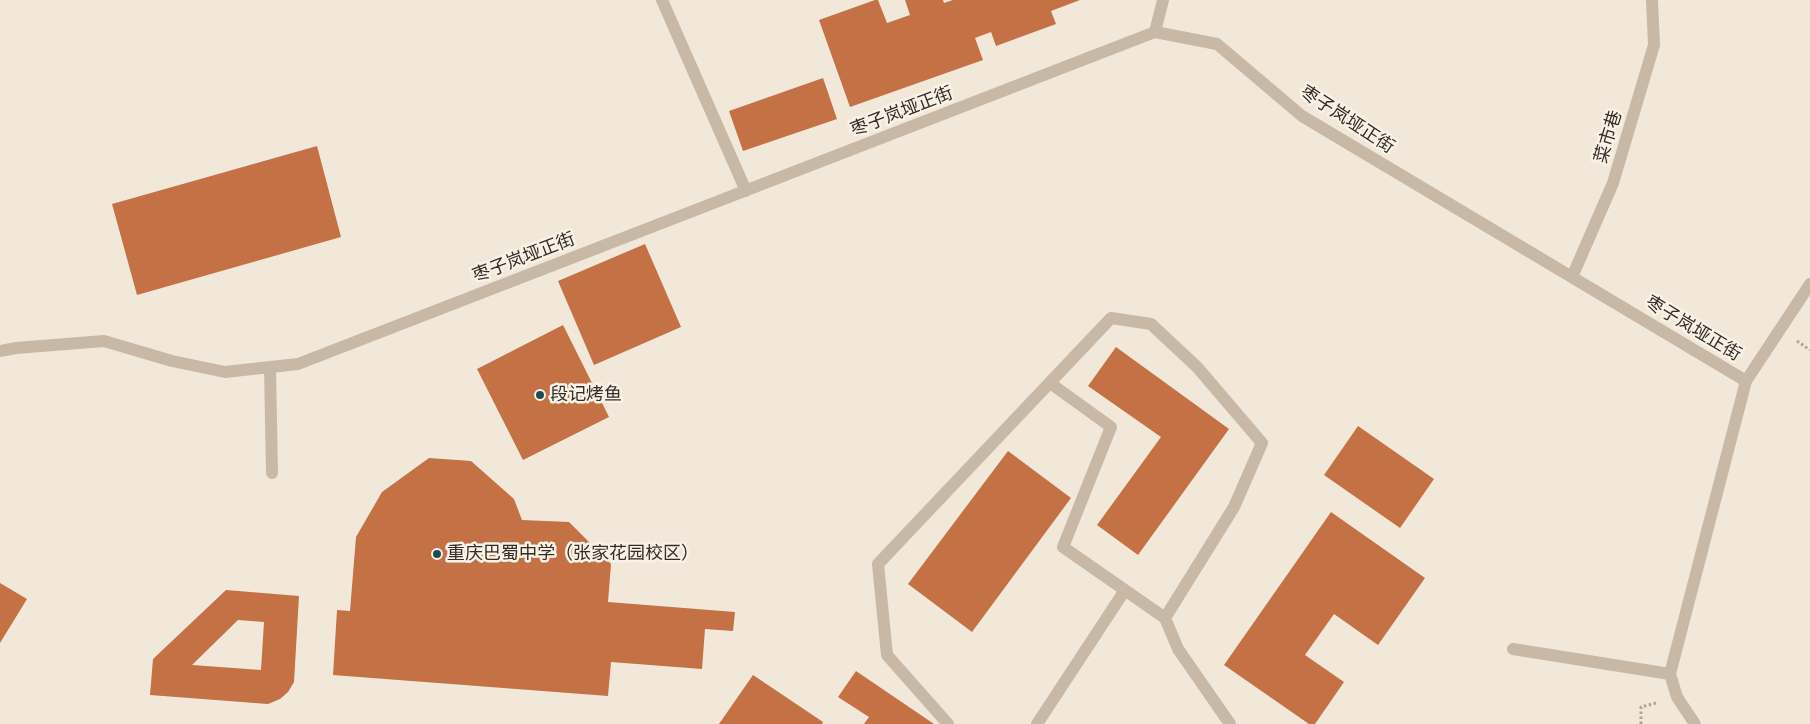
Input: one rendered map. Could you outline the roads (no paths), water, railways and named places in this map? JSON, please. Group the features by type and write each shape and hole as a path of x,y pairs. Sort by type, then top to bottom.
{"street":[{"path":"662,0 746,191"},
{"path":"1155,32 1162,0"},
{"name":"菜市巷","path":"1572,277 1613,183 1654,46 1652,0"},
{"name":"枣子岚垭正街","path":"0,351 104,341 172,361 225,372 298,364 1155,32 1217,44 1302,116 1746,381"},
{"name":"枣子岚垭正街","path":"1670,674 1746,381 1810,284"},
{"path":"948,724 887,655 878,564 1111,318 1151,324 1197,367 1262,443 1234,507 1165,618"},
{"path":"270,367 272,473"},
{"path":"1050,383 1111,427 1063,547 1165,618 1178,649 1230,724"},
{"path":"1037,724 1125,590"},
{"path":"1513,649 1670,674 1677,697 1694,724"}],"place":[{"name":"段记烤鱼","path":"540,395"},
{"name":"重庆巴蜀中学（张家花园校区）","path":"437,554"}]}
